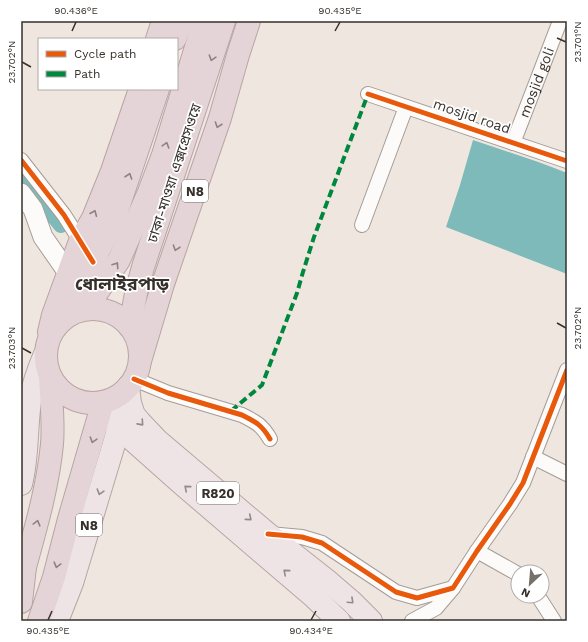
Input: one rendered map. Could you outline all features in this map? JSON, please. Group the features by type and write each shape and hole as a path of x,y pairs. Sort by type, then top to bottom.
{"highway":[{"path":"157,38 163,21"},
{"path":"175,38 182,21"},
{"name":"ঢাকা-মাওয়া এক্সপ্রেসওয়ে","path":"86,309 119,260 148,192 163,155 204,21"},
{"name":"ঢাকা-মাওয়া এক্সপ্রেসওয়ে","path":"130,327 136,293 143,267 224,21"},
{"name":"N8","path":"134,376 163,284 220,118 249,21"},
{"path":"228,92 250,61 263,21"},
{"path":"62,319 73,281 80,241 93,218 112,171 140,90"},
{"path":"46,348 53,329 62,319 73,312 96,308 107,310 125,321 134,333 140,348 134,376 117,397 103,402 84,403 66,396 59,390 50,377 46,366 46,348 53,315 73,281 93,262 114,220 158,90"},
{"path":"21,602 23,570 48,475 52,443 50,377"},
{"path":"39,621 54,577 69,518 103,402"}],"main road":[{"path":"21,484 26,448 26,411 46,348"},
{"path":"119,428 134,376"},
{"name":"R820","path":"134,376 130,403 134,414 140,422 262,540 315,598 339,621"},
{"path":"103,402 119,428"},
{"name":"R820","path":"119,428 182,484 262,540 330,583 371,621"},
{"name":"N8","path":"57,621 72,583 119,428"}],"street":[{"name":"mosjid goli","path":"513,143 560,21"},
{"name":"mosjid road","path":"368,94 567,161"},
{"path":"362,225 406,107"},
{"path":"21,160 64,215 93,262"},
{"path":"21,193 33,209 43,237 73,281"},
{"path":"412,621 436,608 453,588 516,495 523,483 567,370"},
{"path":"134,376 168,393 242,415 264,428 270,439"},
{"path":"533,457 567,474"},
{"path":"262,540 302,537 322,543 396,592 417,598 453,588"},
{"path":"477,552 510,570"},
{"path":"543,604 554,621"}],"water":[{"path":"473,140 567,173 567,274 446,227"}],"waterway":[{"path":"21,173 61,225"}],"marked path":[{"path":"231,411 262,385 297,293 314,237 368,94"}],"cycle path":[{"path":"368,94 567,161"},
{"path":"21,160 64,215 93,262"},
{"path":"268,534 302,537 322,543 396,592 417,598 453,588 523,483 567,370"},
{"path":"134,379 168,393 242,415 258,424 270,439"}],"district":[{"name":"ধোলাইরপাড়","path":"122,284"}]}
